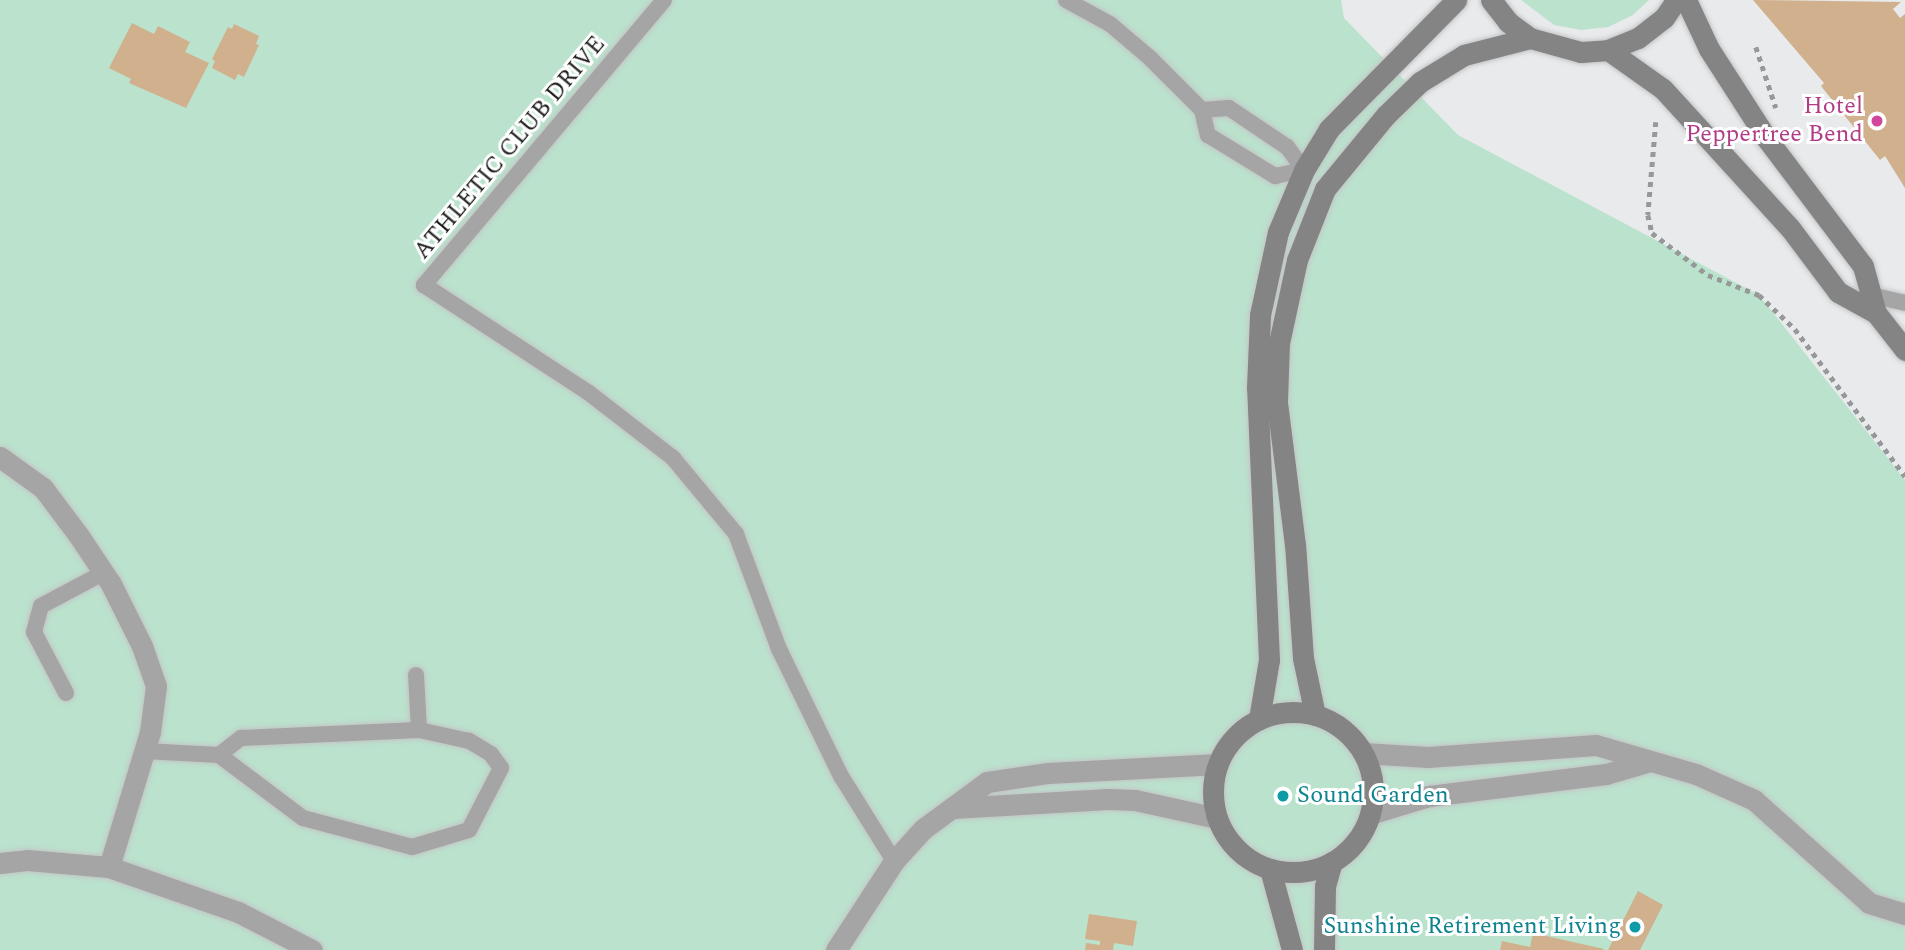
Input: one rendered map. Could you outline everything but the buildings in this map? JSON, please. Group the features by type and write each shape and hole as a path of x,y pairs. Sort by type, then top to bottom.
{"main road":[{"path":"1259,719 1269,660 1257,387 1260,316 1278,232 1304,170 1329,129 1456,0"},
{"path":"1491,0 1530,38 1555,48 1608,50 1638,38 1664,18 1676,0"},
{"path":"1686,0 1709,49 1767,139 1863,266 1873,304 1905,350"},
{"path":"1315,715 1303,659 1295,545 1277,402 1279,343 1297,260 1325,189 1387,115 1420,82 1464,55 1530,38"},
{"path":"1608,50 1662,89 1790,228 1838,292 1873,304"},
{"path":"1286,712 1315,715 1334,723 1363,753 1373,793 1370,814 1349,850 1332,862 1291,872 1270,869 1247,858 1229,840 1217,818 1213,791 1218,764 1227,746 1259,719 1286,712"},
{"path":"1324,950 1325,886 1332,862"},
{"path":"1270,869 1292,950"}],"street":[{"path":"0,457 43,488 103,573 142,646 156,686 144,751 109,867"},
{"path":"1363,753 1428,757 1596,745 1647,762 1696,774 1754,800 1870,903 1905,915"},
{"path":"1370,814 1429,796 1606,774 1647,762"},
{"path":"835,950 894,862 922,829 987,782 1048,774 1218,764"},
{"path":"953,808 1108,799 1135,800 1217,818"},
{"path":"0,863 27,860 109,867 237,912 312,950"}],"lane":[{"name":"ATHLETIC CLUB DRIVE","path":"664,0 424,285 589,393 673,458 736,534 779,649 841,776 894,862"},
{"path":"1066,0 1110,24 1202,110 1208,135 1275,176 1304,170 1287,147 1229,108 1202,110"},
{"path":"1873,304 1905,303"},
{"path":"66,693 34,632 41,606 103,573"},
{"path":"416,675 419,730"},
{"path":"144,751 219,755 303,818 412,847 469,830 501,768 491,754 469,741 419,730 241,738 219,755"}],"path":[{"path":"1656,122 1648,215 1652,233 1708,275 1759,295 1786,321 1849,397 1905,476"}],"green space":[{"path":"0,0 1341,0 1344,18 1458,135 1759,295 1905,480 1905,950 0,950"},
{"path":"1521,0 1649,0 1633,15 1608,27 1581,30 1554,25"}],"place":[{"name":"Hotel Peppertree Bend","path":"1877,121"},
{"name":"Sound Garden","path":"1283,796"},
{"name":"Sunshine Retirement Living","path":"1635,927"}]}
